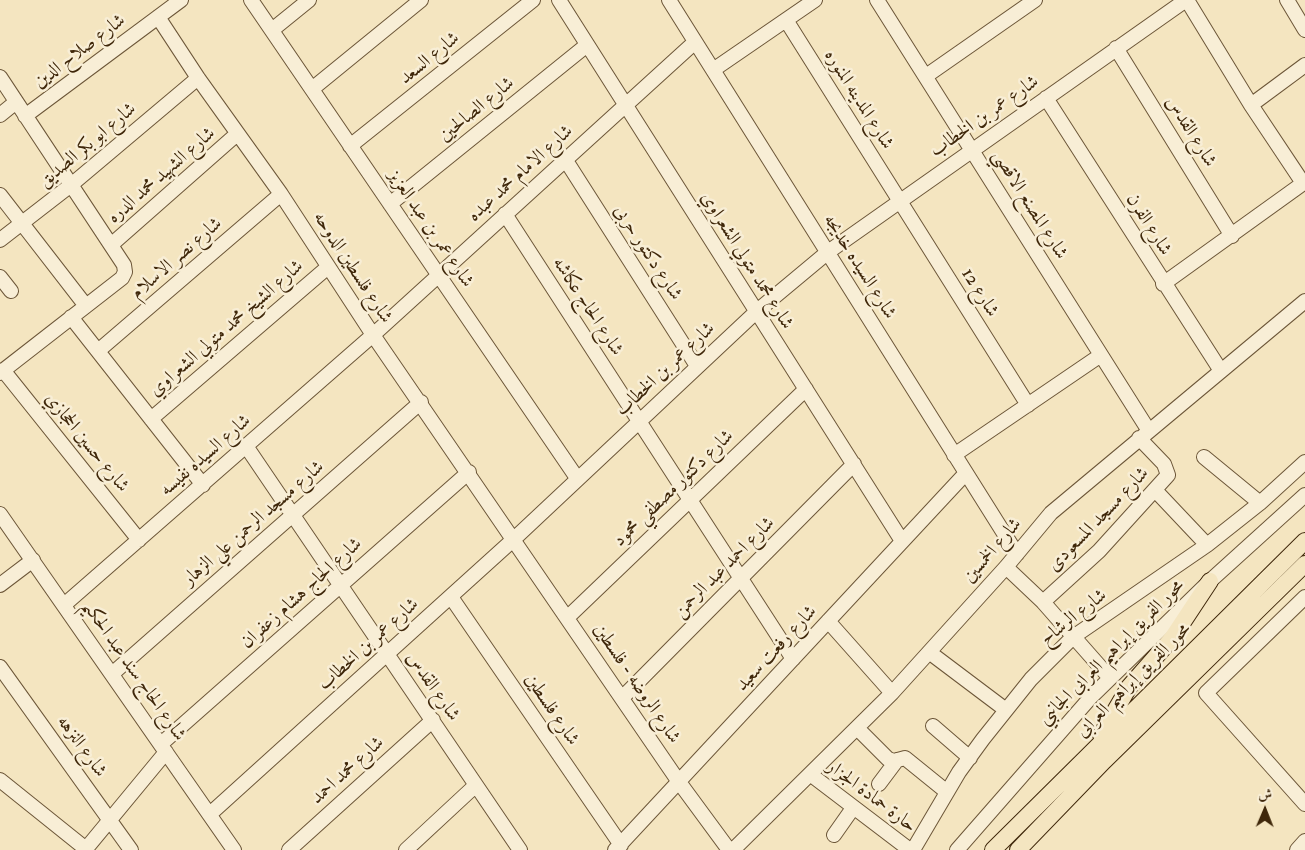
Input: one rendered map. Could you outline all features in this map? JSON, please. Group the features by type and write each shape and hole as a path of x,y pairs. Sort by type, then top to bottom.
{"main road":[{"name":"محور الفريق إبراهيم العرابى","path":"992,850 1305,541"},
{"name":"محور الفريق إبراهيم العرابى","path":"1018,850 1104,761 1305,564"},
{"path":"1096,747 1124,694 1183,623 1210,581"}],"street":[{"name":"شارع صلاح الدين","path":"25,116 181,0"},
{"name":"شارع عمر بن عبد العزيز","path":"252,0 577,478"},
{"path":"272,30 309,0"},
{"path":"312,89 421,0"},
{"name":"شارع السعد","path":"350,146 533,0"},
{"name":"شارع محمد متولي الشعراوي","path":"558,0 902,542"},
{"name":"شارع السيده خديجه","path":"669,0 1016,554"},
{"path":"713,70 815,0"},
{"path":"926,76 1035,0"},
{"path":"1163,284 1232,236 1304,182 1251,105 1186,0"},
{"name":"شارع عمر بن الخطاب","path":"210,814 451,597 756,312 828,252 971,149 1186,0"},
{"path":"1287,0 1305,30"},
{"name":"شارع المصنع الاقصي","path":"882,2 971,149 1101,355 1144,435"},
{"name":"شارع فلسطين الدوحه","path":"158,17 198,78 281,194 373,335 514,538"},
{"name":"شارع المدينه المنوره","path":"786,20 899,201"},
{"name":"شارع الامام محمد عبده","path":"373,335 695,42"},
{"name":"شارع الصالحين","path":"390,204 587,45"},
{"name":"شارع القدس","path":"1116,48 1232,236"},
{"path":"1251,105 1305,65"},
{"path":"0,78 111,245 124,266 125,272 122,278 2,371"},
{"name":"شارع ابو بكر الصديق","path":"0,240 71,185 198,78"},
{"name":"شارع الفرن","path":"1046,98 1220,371"},
{"name":"شارع صلاح الدين","path":"0,115 16,102"},
{"name":"شارع الشهيد محمد الدره","path":"111,245 237,134"},
{"name":"شارع دكتور حربى","path":"565,159 697,366"},
{"name":"شارع نصر الاسلام","path":"98,351 281,194"},
{"path":"0,195 86,306"},
{"name":"شارع 12","path":"899,201 1028,404"},
{"name":"شارع الحاج عكاشه","path":"505,214 688,500 793,659"},
{"name":"شارع الشيخ محمد متولي الشعراوي","path":"151,419 328,267"},
{"path":"0,277 10,292"},
{"name":"شارع الخمسين","path":"733,850 892,693 1006,567 1033,533 1070,495 1305,301"},
{"path":"71,318 203,485"},
{"name":"شارع السيده نفيسه","path":"64,605 373,335"},
{"path":"954,455 1101,355"},
{"name":"شارع حسين الحجازي","path":"2,371 139,540"},
{"name":"شارع دكتور مصطفي محمود","path":"568,617 806,389"},
{"name":"شارع مسجد الرحمن علي الزهار","path":"112,674 421,402"},
{"name":"شارع مسجد المسعودى","path":"1044,602 1099,551 1165,480 1168,468 1144,435"},
{"name":"شارع القدس","path":"246,446 339,586 520,850"},
{"path":"1204,457 1260,503"},
{"name":"شارع الرشاح","path":"912,850 947,792 1006,710 1031,679 1073,637 1208,545 1285,482 1305,462"},
{"name":"شارع احمد عبد الرحمن","path":"622,698 854,464"},
{"name":"شارع الحاج هشام زعفران","path":"85,849 110,820 163,748 339,586 469,472"},
{"name":"شارع رفعت سعيد","path":"618,847 966,473"},
{"path":"1155,490 1208,545"},
{"name":"محور الفريق إبراهيم العرابى الجانبي","path":"957,850 1054,737 1110,678 1210,581 1305,495"},
{"name":"شارع الحاج سند عبد الحكيم","path":"0,514 234,850"},
{"name":"شارع الروضه - فلسطين","path":"514,538 679,782 729,850"},
{"path":"0,585 33,560"},
{"path":"1006,567 1044,602 1110,678"},
{"path":"1305,596 1206,694 1305,804"},
{"name":"شارع فلسطين","path":"451,597 618,847"},
{"path":"828,621 892,693"},
{"path":"929,652 1006,710"},
{"name":"شارع النزهه","path":"0,667 131,850"},
{"name":"شارع محمد احمد","path":"289,850 432,720"},
{"path":"933,726 970,758"},
{"path":"857,728 888,759 905,758 947,792"},
{"path":"879,784 896,760"},
{"name":"حارة حمادة الجزار","path":"810,774 853,808 912,850"},
{"path":"0,780 85,849"},
{"path":"406,850 476,785"},
{"path":"834,834 853,808"},
{"path":"1297,850 1305,842"}]}
